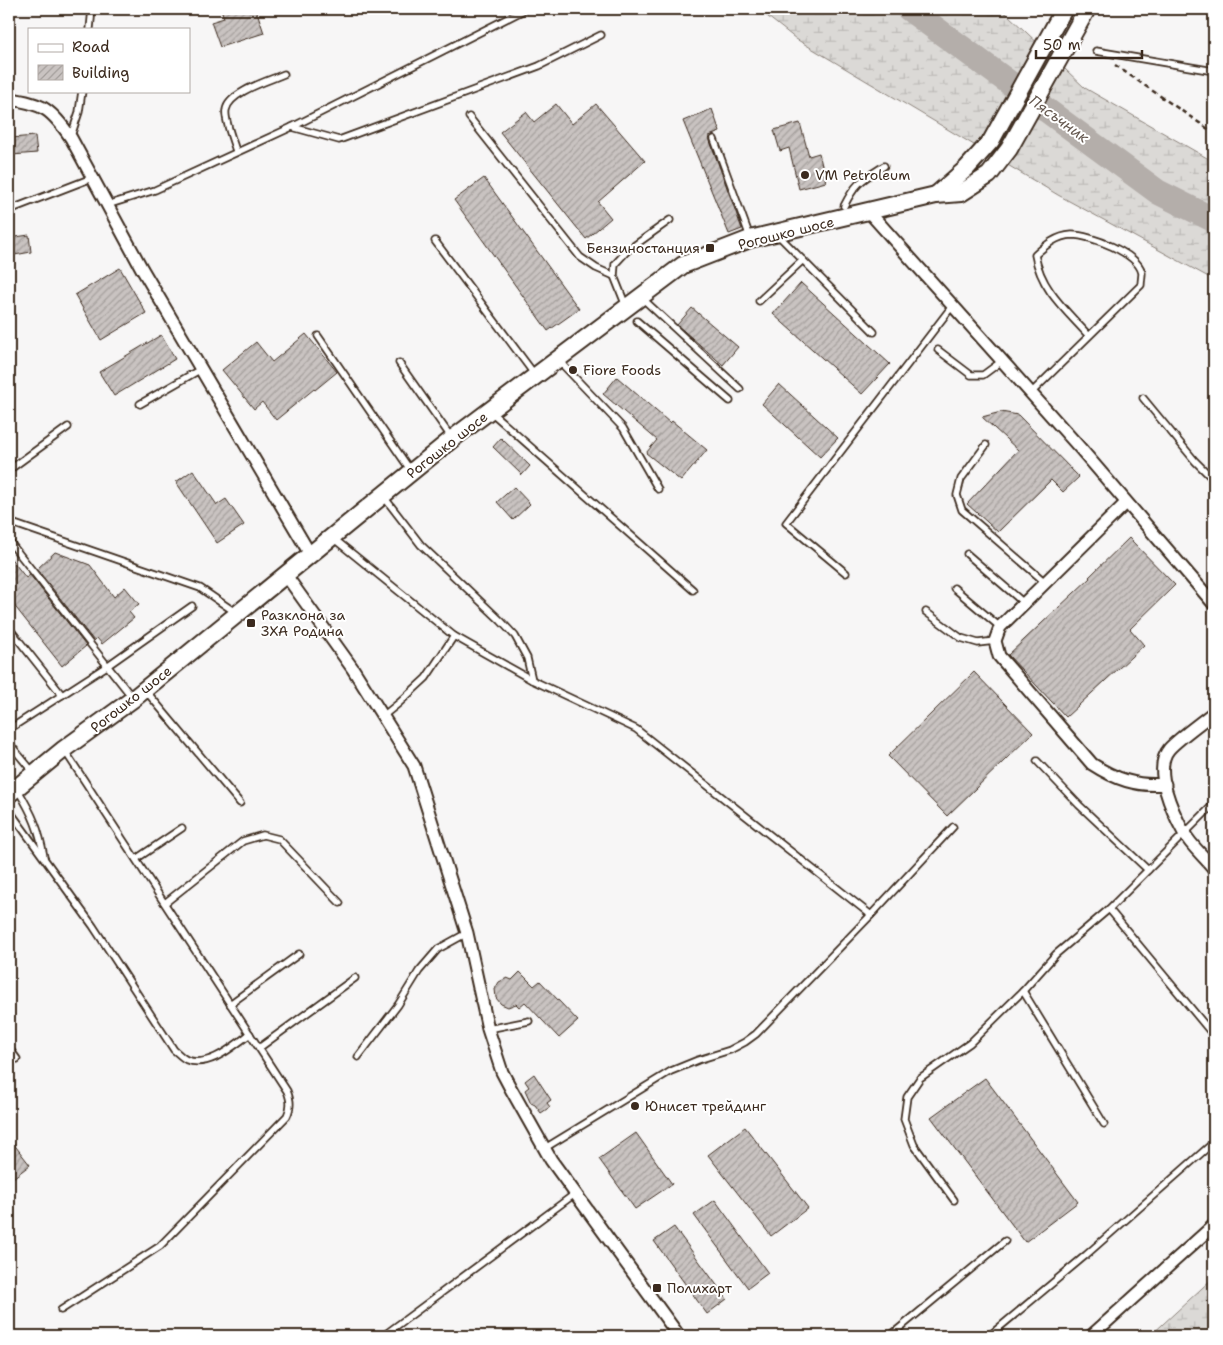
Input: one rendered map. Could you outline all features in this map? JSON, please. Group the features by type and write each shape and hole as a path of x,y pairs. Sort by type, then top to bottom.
{"main road":[{"name":"Рогошко шосе","path":"936,195 967,168 991,141 1064,9"},
{"name":"Рогошко шосе","path":"13,791 64,749 139,694 452,439 558,360 632,314 641,298 684,265 750,239 936,195 961,192 989,175 1009,149 1088,9"}],"street":[{"path":"9,100 29,101 46,108 59,120 71,138 142,269 310,554"},
{"path":"870,212 1031,393 1214,604"},
{"path":"1126,502 1000,627 995,642 999,656 1092,764 1105,773 1139,785 1165,784"},
{"path":"285,574 353,669 414,766 467,933 488,1029 502,1072 545,1148 679,1336"},
{"path":"1214,712 1169,750 1163,761 1163,775 1168,798 1185,834 1214,868"},
{"path":"1091,1336 1214,1225"}],"lane":[{"path":"90,28 92,9"},
{"path":"107,205 155,190 236,151 292,127 526,9"},
{"path":"292,127 339,140 539,66 601,35"},
{"path":"1096,52 1214,70"},
{"path":"236,151 225,111 228,102 235,95 284,74"},
{"path":"71,138 79,112 82,92"},
{"path":"469,117 580,257 596,268 614,276"},
{"path":"714,139 750,239"},
{"path":"844,206 857,183 884,166"},
{"path":"9,210 92,178"},
{"path":"670,220 628,250 615,264 614,276 632,314 730,401"},
{"path":"775,233 874,332"},
{"path":"1031,393 1141,285 1142,272 1131,257 1105,243 1072,235 1050,241 1035,255 1037,270 1048,290 1089,336"},
{"path":"435,240 536,376"},
{"path":"758,301 802,260"},
{"path":"641,298 740,389"},
{"path":"846,573 786,523 953,305"},
{"path":"318,336 412,472"},
{"path":"938,350 971,375 983,375 1002,361"},
{"path":"558,360 623,428 658,489"},
{"path":"398,363 452,439"},
{"path":"140,404 201,369"},
{"path":"1143,398 1195,461 1214,480"},
{"path":"490,411 693,590"},
{"path":"9,470 68,427"},
{"path":"986,445 961,479 957,495 962,510 1046,583"},
{"path":"383,496 421,545 515,636 527,658 532,680"},
{"path":"9,522 200,588 237,614"},
{"path":"331,537 454,636 532,680 636,729 871,915"},
{"path":"9,541 107,666 139,694 240,803"},
{"path":"967,554 1025,604"},
{"path":"954,588 1000,627"},
{"path":"14,726 107,666 192,606"},
{"path":"926,612 961,638 978,643 995,642"},
{"path":"9,628 62,695"},
{"path":"383,716 426,678 454,636"},
{"path":"9,743 35,774"},
{"path":"61,1310 160,1246 286,1116 291,1100 260,1048 64,749"},
{"path":"1037,761 1079,806 1148,870"},
{"path":"13,791 32,813 40,836 45,860"},
{"path":"954,1200 914,1145 904,1119 907,1097 920,1078 970,1043 1024,991 1056,954 1109,908 1214,804"},
{"path":"9,810 93,926 174,1050 187,1060 201,1061 219,1056 250,1034"},
{"path":"545,1148 671,1071 730,1050 756,1034 953,827"},
{"path":"136,859 182,828"},
{"path":"165,903 243,841 263,835 279,839 340,903"},
{"path":"1109,908 1214,1036"},
{"path":"358,1057 398,1005 419,971 438,949 467,933"},
{"path":"230,1004 299,954"},
{"path":"260,1048 354,978"},
{"path":"1024,991 1104,1124"},
{"path":"488,1029 529,1021"},
{"path":"9,1048 17,1059"},
{"path":"989,1336 1086,1255 1214,1142"},
{"path":"383,1336 576,1193"},
{"path":"890,1336 1005,1241"}],"path":[{"path":"1096,52 1214,133"}],"green space":[{"path":"758,9 999,9 1007,14 1085,88 1214,162 1214,280 1058,195 796,39"},
{"path":"1214,1277 1214,1336 1150,1336"}],"building":[{"path":"221,9 256,9 264,33 220,47 211,22 224,18"},
{"path":"556,104 572,124 596,104 645,161 598,202 611,218 586,239 500,132 526,112 534,122"},
{"path":"712,109 720,132 709,136 710,141 742,229 729,234 683,121"},
{"path":"800,123 809,156 819,153 826,182 799,189 789,148 780,151 774,130"},
{"path":"35,136 37,153 12,155 11,138"},
{"path":"484,178 579,309 548,331 454,200"},
{"path":"29,235 31,252 9,256 9,238"},
{"path":"120,268 146,313 101,340 75,295"},
{"path":"801,283 890,364 862,394 773,314"},
{"path":"692,308 738,347 723,365 677,325"},
{"path":"306,334 337,372 276,420 262,402 254,409 222,370 256,342 272,362"},
{"path":"161,335 175,359 114,396 99,372"},
{"path":"617,377 670,423 672,421 707,450 681,481 646,453 657,440 603,394"},
{"path":"779,384 838,438 820,457 762,404"},
{"path":"1001,412 1018,415 1079,477 1063,492 1051,480 998,532 967,504 1018,450 982,417"},
{"path":"501,438 530,466 522,475 493,447"},
{"path":"193,470 217,505 226,499 244,525 217,543 176,482"},
{"path":"514,487 530,504 513,520 497,502"},
{"path":"1129,538 1175,585 1130,629 1144,645 1066,717 1008,655 1090,578"},
{"path":"55,552 90,565 114,597 125,587 139,604 129,612 134,618 102,644 97,638 94,641 37,569"},
{"path":"9,556 26,578 30,575 86,646 62,666 9,599"},
{"path":"974,672 1033,733 947,816 888,756"},
{"path":"520,972 534,986 540,981 578,1021 559,1038 525,1002 519,1007 516,1004 508,1007 501,1004 496,998 495,989 499,982 507,978 512,980"},
{"path":"534,1074 551,1100 547,1103 550,1107 541,1113 531,1103 525,1090 529,1087 525,1081"},
{"path":"985,1078 1078,1202 1025,1242 931,1117"},
{"path":"745,1127 808,1208 771,1236 708,1155"},
{"path":"636,1133 672,1184 635,1209 599,1159"},
{"path":"9,1138 30,1165 9,1181"},
{"path":"715,1200 768,1273 748,1288 694,1215"},
{"path":"674,1227 727,1299 707,1314 654,1241"}],"waterway":[{"name":"Пясъчник","path":"909,9 1158,192 1214,220"}],"place":[{"name":"VM Petroleum","path":"805,175"},
{"name":"Бензиностанция","path":"710,248"},
{"name":"Fiore Foods","path":"573,370"},
{"name":"Разклона за ЗХА Родина","path":"251,623"},
{"name":"Юнисет трейдинг","path":"635,1106"},
{"name":"Полихарт","path":"657,1288"}]}
